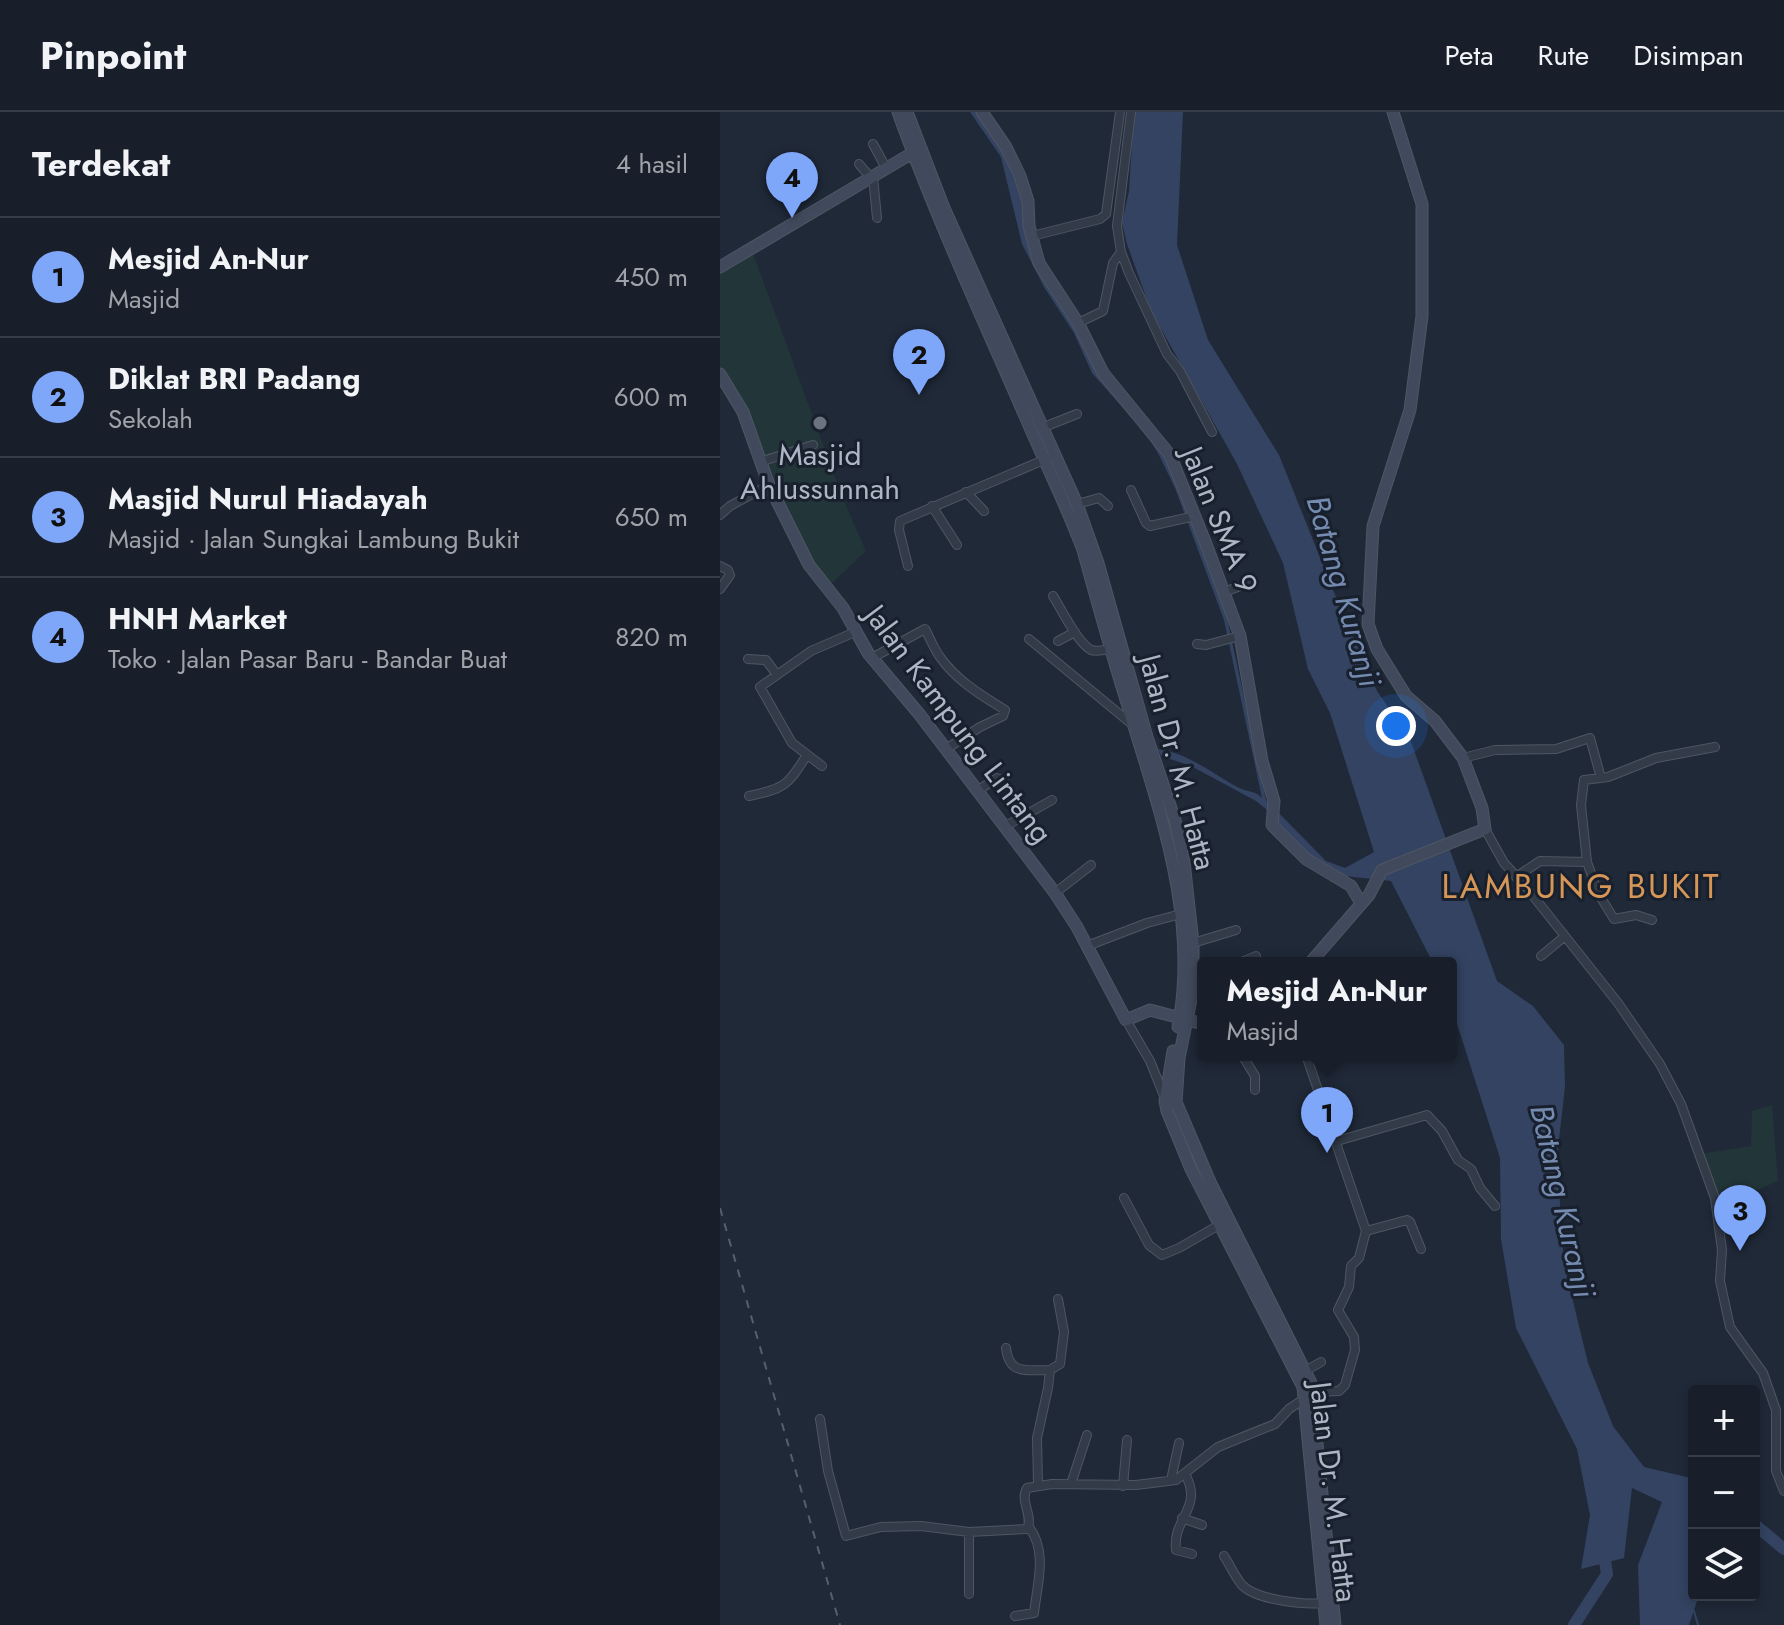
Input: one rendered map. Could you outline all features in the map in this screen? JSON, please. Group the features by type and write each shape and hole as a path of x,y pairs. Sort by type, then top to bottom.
{"street":[{"name":"Jalan Dr. M. Hatta","path":"898,112 1046,459 1072,501 1111,649 1167,833 1181,914 1185,967 1184,1019"},
{"name":"Jalan Dr. M. Hatta","path":"907,112 956,245 1044,427 1107,591 1134,717 1147,737 1180,841 1197,969"},
{"name":"Jalan SMA 9","path":"982,112 1013,160 1028,201 1039,263 1078,323 1103,373 1170,455 1191,518 1224,592 1232,638 1274,811 1272,825 1306,859 1347,882 1361,903"},
{"path":"1032,236 1100,219 1106,214 1120,112"},
{"path":"1131,112 1117,226 1121,252 1167,354 1180,371 1212,432"},
{"path":"1393,112 1422,204 1422,316 1410,410 1373,526 1368,624 1377,649 1406,696 1435,721 1463,758 1482,808 1485,829 1504,863 1634,1027 1660,1064 1681,1104 1715,1198 1722,1250 1720,1281 1730,1327 1763,1373 1776,1410 1776,1471 1784,1491"},
{"path":"873,144 886,168"},
{"path":"720,267 914,152"},
{"path":"859,164 872,178 877,218"},
{"path":"1078,323 1103,311 1113,263 1121,252"},
{"name":"Jalan Kampung Lintang","path":"720,374 743,412 769,485 809,565 843,608 872,658 946,749 1055,893 1170,1101"},
{"path":"1044,427 1077,414"},
{"path":"760,462 813,445"},
{"path":"908,566 900,521 1046,459"},
{"path":"720,515 730,506 769,485"},
{"path":"1131,490 1148,525 1159,526 1191,518"},
{"path":"966,492 984,511"},
{"path":"1072,501 1099,498 1108,506"},
{"path":"932,506 957,545"},
{"path":"720,566 730,575 720,589"},
{"path":"1224,592 1254,581"},
{"path":"1053,596 1075,632 1092,650 1111,649"},
{"path":"872,658 925,629 939,656 952,671 968,687 1005,710 1003,716 946,749"},
{"path":"822,766 806,756 785,733 760,690 761,685 811,651 855,632"},
{"path":"1058,641 1075,632"},
{"path":"1197,644 1206,645 1232,638"},
{"path":"1029,639 1134,717"},
{"path":"748,659 766,660 777,675"},
{"path":"1463,758 1495,750 1556,749 1590,738 1601,778"},
{"path":"1652,920 1636,915 1614,919 1598,893 1587,862 1584,780 1601,778 1656,758 1715,747"},
{"path":"749,796 779,790 793,779 806,756"},
{"path":"977,791 997,778 1004,781"},
{"path":"1004,827 1052,800"},
{"path":"1315,957 1361,903 1384,868 1485,829"},
{"path":"1516,877 1540,861 1587,862"},
{"path":"1055,893 1091,865"},
{"path":"1087,946 1181,914"},
{"path":"1193,943 1236,930"},
{"path":"1541,956 1564,937"},
{"name":"Jalan Dr. M. Hatta","path":"1197,979 1184,1019 1167,1111 1219,1225 1237,1247 1305,1371 1327,1588 1335,1625"},
{"path":"1126,1020 1150,1010 1197,1022"},
{"path":"1246,1061 1255,1076 1255,1090"},
{"path":"1030,1625 1040,1564 1029,1527 1024,1492 1027,1488 1071,1484 1123,1486 1171,1480 1185,1474 1218,1447 1269,1428 1308,1395 1339,1391 1345,1385 1353,1360 1354,1337 1339,1306 1349,1287 1351,1266 1359,1258 1366,1231 1308,1061"},
{"name":"Jalan Dr. M. Hatta","path":"1170,1101 1308,1395"},
{"path":"1337,1141 1427,1115 1442,1131 1458,1160 1471,1169 1480,1188 1495,1206"},
{"path":"1124,1198 1149,1245 1162,1255 1219,1225"},
{"path":"1366,1231 1407,1220 1421,1249"},
{"path":"1006,1348 1007,1361 1011,1366 1025,1370 1050,1370 1060,1364 1064,1338 1058,1299"},
{"path":"1305,1371 1321,1362"},
{"path":"1038,1485 1037,1438 1050,1370"},
{"path":"820,1419 828,1471 846,1536 881,1527 921,1526 969,1532 1029,1527"},
{"path":"1071,1484 1087,1435"},
{"path":"1123,1486 1127,1440"},
{"path":"1171,1480 1179,1443"},
{"path":"1185,1474 1193,1497 1182,1518 1175,1548 1192,1554"},
{"path":"1182,1518 1202,1525"},
{"path":"969,1532 969,1594"},
{"path":"1224,1556 1243,1585 1253,1593 1304,1605 1324,1603"},
{"name":"Jalan Dr. M. Hatta","path":"1326,1625 1324,1603 1327,1588"},
{"path":"1015,1616 1033,1614"}],"green space":[{"path":"751,248 844,501 866,551 828,587 720,384 720,265"},
{"path":"1772,1105 1778,1181 1755,1191 1748,1210 1745,1235 1726,1235 1700,1154 1751,1146 1752,1111"}],"water":[{"path":"970,112 978,112 999,143 1021,195 1027,242 1046,283 1168,458 1227,618 1266,800 1326,861 1345,868 1374,852 1330,713 1308,669 1283,563 1237,464 1151,311 1122,223 1129,191 1134,112 1183,112 1177,245 1208,340 1279,455 1377,691 1410,739 1497,981 1533,1006 1564,1045 1565,1087 1557,1157 1564,1264 1588,1363 1613,1426 1644,1467 1688,1477 1688,1601 1697,1601 1689,1625 1640,1625 1638,1565 1662,1502 1632,1488 1624,1558 1581,1569 1590,1515 1577,1449 1516,1328 1501,1239 1500,1158 1457,1024 1457,957 1430,957 1391,881 1335,875 1313,861 1256,801 1191,766 1161,756 1158,749 1180,755 1262,798 1224,620 1175,488 1146,434 1092,373 1074,333 1044,287 1022,244 1001,157"}],"waterway":[{"path":"1760,1529 1784,1549"},
{"path":"1574,1625 1607,1574 1603,1547"},
{"path":"1694,1611 1698,1625"}],"railway":[{"path":"720,1208 840,1625"}],"place":[{"name":"HNH Market","path":"792,218"},
{"name":"Diklat BRI Padang","path":"919,395"},
{"name":"Masjid Ahlussunnah","path":"820,423"},
{"name":"Mesjid An-Nur","path":"1327,1153"},
{"name":"Masjid Nurul Hiadayah","path":"1740,1251"}],"district":[{"name":"LAMBUNG BUKIT","path":"1581,886"}],"water label":[{"name":"Batang Kuranji","path":"1344,591"},
{"name":"Batang Kuranji","path":"1563,1201"}]}
